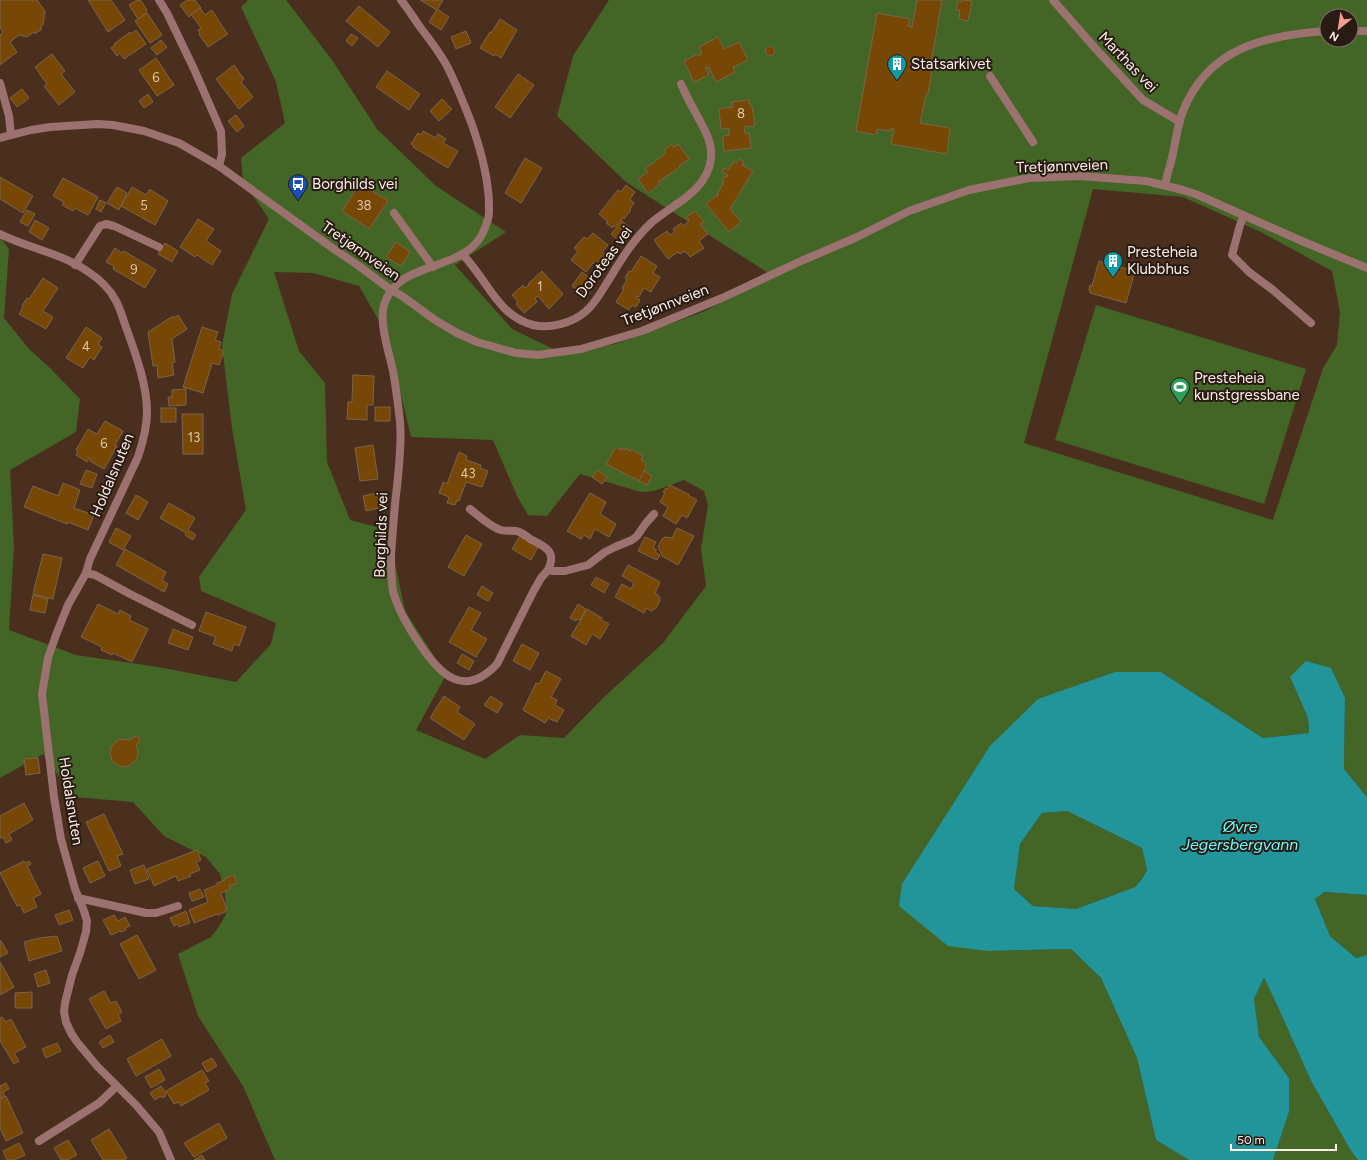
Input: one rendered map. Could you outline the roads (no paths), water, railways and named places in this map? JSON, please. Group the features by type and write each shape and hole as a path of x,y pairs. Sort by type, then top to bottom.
{"street":[{"path":"159,0 177,33 221,131 222,154 219,166"},
{"name":"Borghilds vei","path":"401,0 439,52 448,67 464,103 483,161 487,180 490,214 477,243 462,254 433,267 421,269 407,276 391,290 384,303 384,333 393,370 400,421 391,570 393,591 400,611 409,628 427,656 437,668 447,676 458,680 472,681 488,674 497,664 533,592 541,578 548,570"},
{"name":"Marthas vei","path":"1053,0 1094,48 1143,100 1180,122"},
{"path":"1165,185 1183,112 1196,87 1207,73 1228,55 1264,40 1319,32"},
{"path":"990,76 1033,142"},
{"path":"0,83 7,110 11,135"},
{"name":"Doroteas vei","path":"462,254 478,271 492,294 503,307 510,314 525,322 534,325 552,325 569,321 584,312 599,295 634,241 652,222 693,191 699,185 709,167 711,159 710,142 681,84"},
{"name":"Tretjønnveien","path":"0,138 50,127 97,124 113,125 144,131 179,143 219,166 331,248 360,266 391,290 457,333 477,342 516,353 538,355 587,348 642,331 662,324 855,238 909,211 969,190 1030,178 1079,176 1123,179 1165,185 1198,195 1367,268"},
{"path":"394,212 433,267"},
{"path":"1244,216 1232,255 1248,272 1273,290 1311,324"},
{"path":"75,264 100,226 106,224 114,226 159,247"},
{"name":"Holdalsnuten","path":"0,234 75,264 97,278 116,300 134,347 145,393 147,411 146,425 144,439 138,457 90,559 86,573 68,605 48,658 42,694 46,739 56,812 64,850 75,889 87,921 86,932 65,1003 66,1022 77,1042 116,1087 136,1105 159,1132 171,1160"},
{"path":"470,509 497,529 504,532 518,532 547,548 551,554 552,560 548,570 554,571 565,571 588,565 615,546 632,540 637,536 654,514"},
{"path":"86,573 95,575 192,625"},
{"path":"78,898 146,913 156,913 178,906"},
{"path":"39,1141 100,1103 116,1087"}],"water":[{"name":"Øvre Jegersbergvann","path":"1306,661 1331,668 1345,698 1344,769 1367,797 1367,895 1324,892 1315,899 1330,936 1356,958 1367,955 1367,1160 1358,1160 1351,1151 1311,1081 1264,978 1254,999 1259,1037 1289,1078 1289,1112 1273,1160 1189,1160 1156,1140 1137,1058 1101,978 1071,949 989,951 948,946 899,906 902,884 990,746 1038,699 1115,672 1161,672 1263,738 1309,733 1308,718 1290,677","holes":["1067,811 1142,848 1147,870 1135,887 1076,909 1033,906 1014,889 1020,844 1042,813"]}],"place":[{"name":"Statsarkivet","path":"897,81"},
{"name":"Borghilds vei","path":"298,201"},
{"name":"Presteheia Klubbhus","path":"1113,278"},
{"name":"Presteheia kunstgressbane","path":"1180,404"}]}
